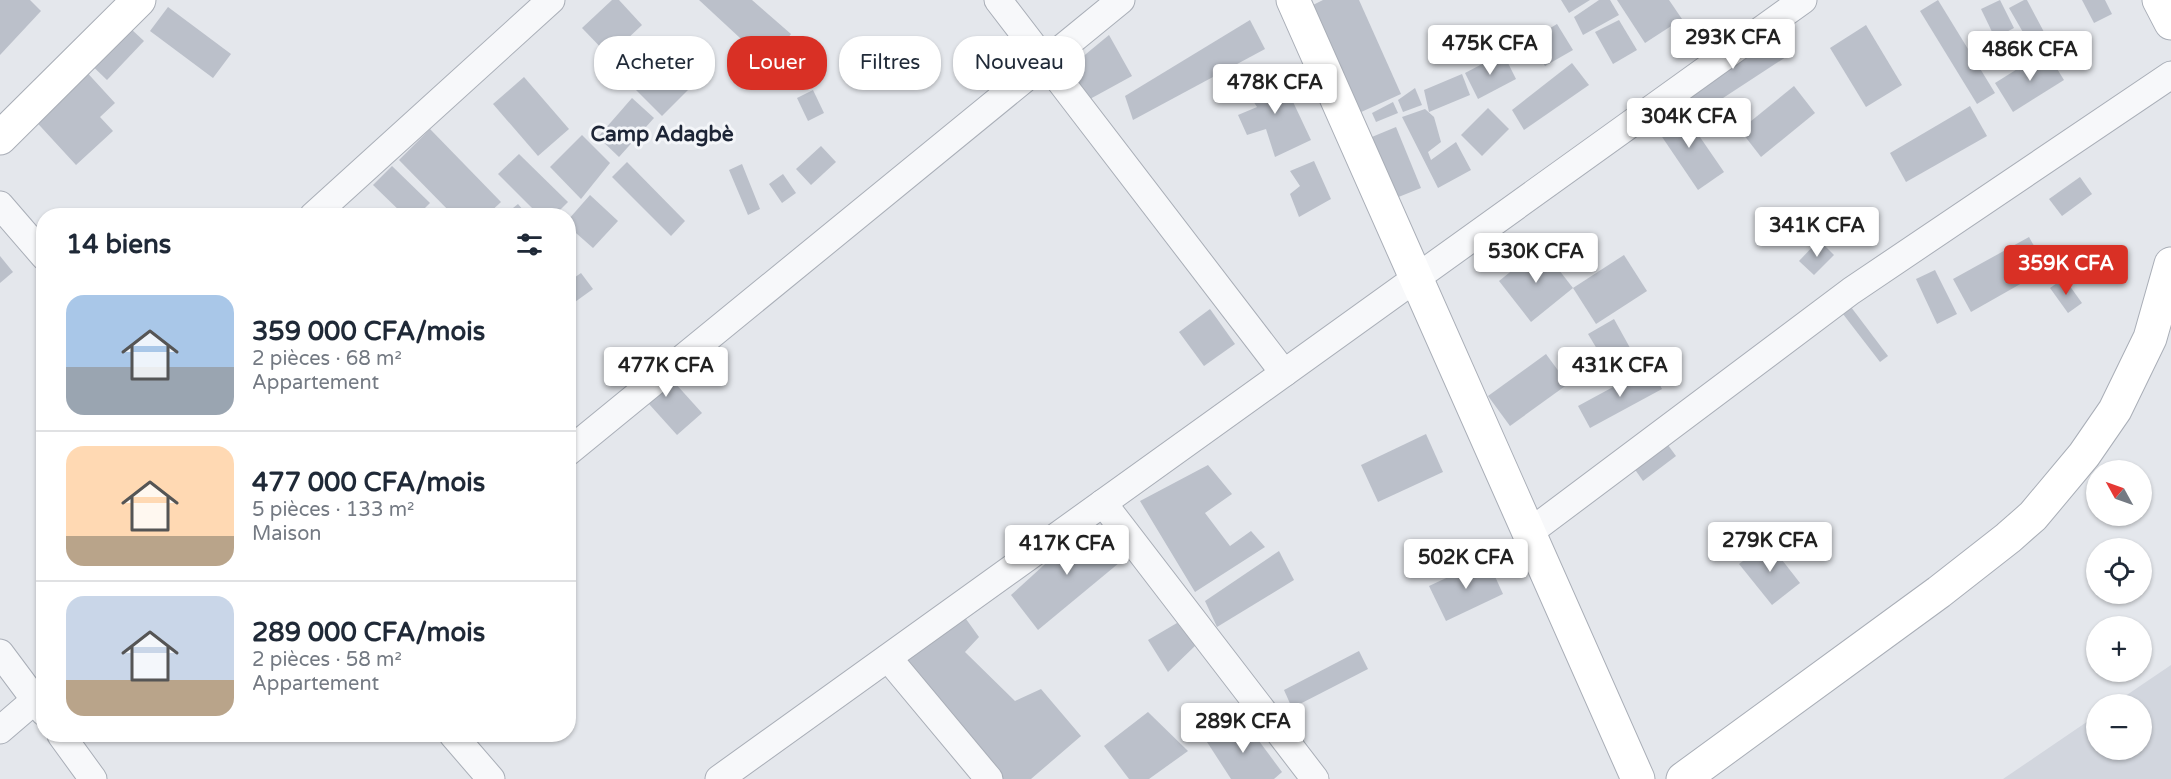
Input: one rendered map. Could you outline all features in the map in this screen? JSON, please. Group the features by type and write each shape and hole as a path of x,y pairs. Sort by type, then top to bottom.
{"street":[{"path":"0,138 139,0"},
{"path":"322,208 551,0"},
{"path":"998,0 1026,36"},
{"path":"1076,36 1121,0"},
{"path":"1293,0 1638,779"},
{"path":"719,779 1803,0"},
{"path":"2159,0 2171,23"},
{"path":"1530,532 1851,291 2171,75"},
{"path":"576,445 1010,90"},
{"path":"1067,90 1284,373"},
{"path":"0,205 36,247"},
{"path":"1683,779 1939,592 2033,516 2084,455 2115,410 2150,338 2171,264"},
{"path":"1103,503 1315,779"},
{"path":"0,653 36,702"},
{"path":"888,658 989,779"},
{"path":"0,730 36,708"},
{"path":"65,742 93,779"},
{"path":"459,742 491,779"}],"shaded area":[{"path":"2171,665 2171,779 2003,779 2086,722 2086,760 2152,760 2152,694 2128,694 2146,682 2152,682 2152,678"}],"building":[{"path":"0,0 30,0 41,11 0,55"},
{"path":"612,0 619,0 642,25 630,36 594,36 594,40 582,28"},
{"path":"699,0 752,0 791,34 789,36 738,36"},
{"path":"1323,0 1359,0 1401,94 1359,113 1311,6"},
{"path":"1561,0 1590,0 1569,13"},
{"path":"1599,0 1610,0 1619,15 1583,35 1574,17"},
{"path":"1617,0 1669,0 1682,19 1645,43"},
{"path":"1938,0 1995,93 1977,104 1920,11"},
{"path":"2000,0 2014,28 1995,38 1981,9"},
{"path":"2027,0 2044,32 2028,41 2009,8"},
{"path":"2082,0 2105,0 2112,14 2094,23"},
{"path":"168,7 231,54 213,78 150,31"},
{"path":"117,16 144,41 107,80 80,54"},
{"path":"1250,20 1265,49 1133,120 1125,96"},
{"path":"1619,20 1637,50 1613,64 1595,32"},
{"path":"1773,23 1792,53 1694,117 1674,86"},
{"path":"1557,24 1573,50 1545,66 1530,40"},
{"path":"1866,25 1902,85 1866,107 1830,48"},
{"path":"1109,35 1132,76 1090,99 1084,90 1085,55"},
{"path":"2046,51 2064,80 2013,112 1995,83"},
{"path":"1503,53 1516,79 1478,99 1465,73"},
{"path":"1572,63 1589,85 1524,130 1512,110"},
{"path":"82,67 115,103 100,117 113,131 76,165 30,115"},
{"path":"1278,70 1311,140 1275,157 1266,129 1247,135 1238,115 1257,107 1244,87"},
{"path":"1462,74 1470,95 1429,112 1424,90"},
{"path":"524,77 569,129 538,156 493,104"},
{"path":"1794,86 1815,113 1761,157 1740,130"},
{"path":"1415,88 1422,105 1403,112 1398,100"},
{"path":"636,90 688,90 662,116"},
{"path":"813,90 824,113 808,121 797,98"},
{"path":"632,98 654,118 619,157 598,137"},
{"path":"1393,102 1398,113 1376,122 1372,113"},
{"path":"1970,106 1987,136 1906,182 1890,153"},
{"path":"1488,108 1509,129 1482,156 1461,135"},
{"path":"1680,108 1724,172 1698,190 1654,125"},
{"path":"1425,109 1434,117 1441,142 1428,152 1431,160 1456,142 1471,170 1438,188 1402,117"},
{"path":"1396,127 1421,188 1391,200 1367,139"},
{"path":"430,129 501,202 495,208 446,208 399,160"},
{"path":"582,135 610,163 581,199 550,167"},
{"path":"821,146 836,162 811,185 796,169"},
{"path":"519,154 568,202 562,208 532,208 498,174"},
{"path":"1314,161 1331,199 1299,217 1290,194 1300,186 1290,171"},
{"path":"627,162 685,221 671,236 612,177"},
{"path":"742,164 760,209 748,215 729,170"},
{"path":"392,166 430,203 425,208 397,208 373,185"},
{"path":"783,174 796,193 782,203 769,184"},
{"path":"2080,177 2092,194 2062,216 2049,199"},
{"path":"590,195 618,221 593,248 576,233 576,211"},
{"path":"2029,237 2047,269 1971,312 1953,279"},
{"path":"1819,240 1834,255 1814,275 1799,261"},
{"path":"1541,247 1573,288 1531,322 1499,281"},
{"path":"1624,255 1647,291 1596,324 1573,288"},
{"path":"0,256 13,272 0,283"},
{"path":"1935,270 1957,314 1937,324 1916,279"},
{"path":"581,273 593,289 576,301 576,276"},
{"path":"2064,278 2082,303 2068,313 2050,288"},
{"path":"1851,307 1888,356 1880,362 1843,314"},
{"path":"1210,309 1235,344 1204,366 1179,332"},
{"path":"1614,319 1639,364 1615,379 1588,334"},
{"path":"1546,354 1568,384 1510,426 1488,396"},
{"path":"656,362 702,413 677,435 631,384"},
{"path":"1650,367 1662,389 1590,428 1578,406"},
{"path":"1426,434 1443,472 1378,502 1361,465"},
{"path":"1662,437 1676,456 1643,481 1629,461"},
{"path":"1208,465 1232,494 1205,513 1230,546 1251,531 1265,547 1195,592 1140,501"},
{"path":"1089,524 1125,558 1038,630 1011,595"},
{"path":"1768,542 1800,583 1772,605 1739,564"},
{"path":"1279,551 1294,580 1217,627 1205,601"},
{"path":"1487,559 1503,594 1446,621 1429,586"},
{"path":"961,612 979,637 965,652 1015,701 1041,689 1081,736 1031,779 991,779 899,657"},
{"path":"1177,623 1196,645 1168,672 1148,640"},
{"path":"1359,651 1368,669 1292,708 1284,690"},
{"path":"1148,712 1188,751 1149,779 1129,779 1104,746"},
{"path":"1242,718 1282,772 1274,779 1231,779 1207,742"}],"district":[{"name":"Camp Adagbè","path":"662,134"}]}
